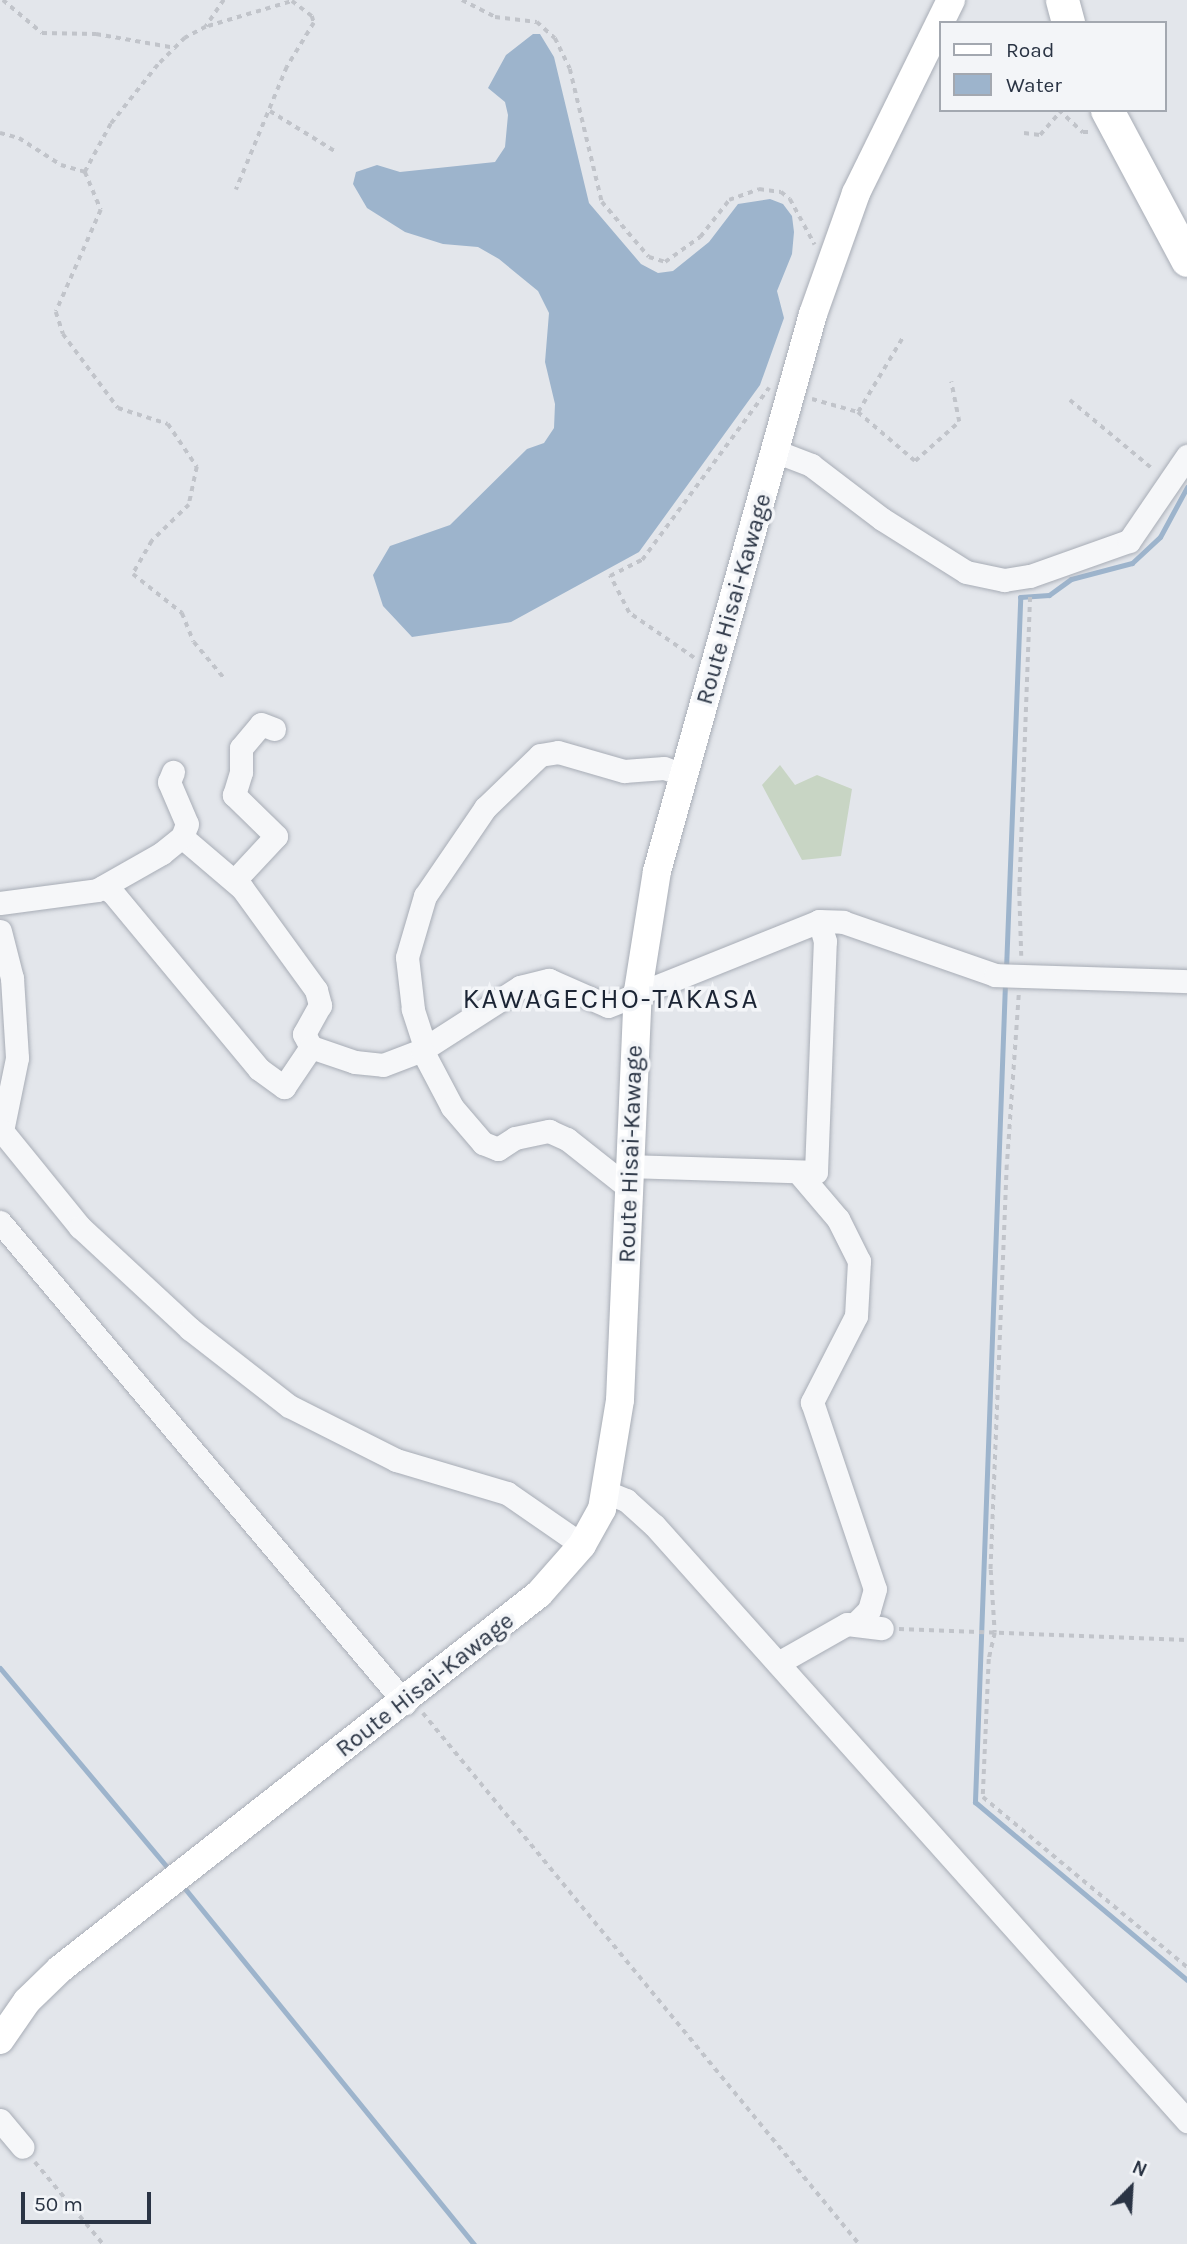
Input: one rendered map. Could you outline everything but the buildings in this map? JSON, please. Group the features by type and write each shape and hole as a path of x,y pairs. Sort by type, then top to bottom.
{"highway":[{"path":"1062,0 1067,21"},
{"path":"1108,112 1187,260"}],"main road":[{"name":"Route Hisai-Kawage","path":"941,21 951,0"},
{"name":"Route Hisai-Kawage","path":"0,2040 27,2001 60,1969 408,1700 539,1594 582,1545 606,1492 620,1400 638,991 657,871 775,451 781,389 856,193 939,24"}],"street":[{"path":"775,451 811,465 882,519 966,572 1004,580 1030,576 1122,545 1142,529 1167,481 1187,456"},
{"path":"234,880 276,836 234,795 241,772 241,748 261,724 274,729"},
{"path":"684,775 664,768 618,770 558,752 541,755 485,808 425,896 408,953 411,996 423,1048 452,1107 483,1143 498,1149 515,1138 549,1131 630,1177 816,1172 825,941 819,921"},
{"path":"0,903 103,887 141,867 182,837 187,819 169,782 173,772"},
{"path":"182,837 234,880 316,990 320,1005 304,1034 311,1047 377,1066 423,1048 520,987 549,980 608,1006 638,991 656,990 819,921 843,922 1011,975 1187,981"},
{"path":"103,887 121,902 259,1069 284,1087 311,1047"},
{"path":"0,931 12,978 17,1058 2,1131 80,1227 190,1329 289,1406 396,1460 507,1493 582,1545"},
{"path":"778,1663 855,1624 869,1610 875,1589 812,1402 856,1316 859,1261 838,1219 798,1171"},
{"path":"0,1222 408,1700"},
{"path":"606,1492 626,1500 654,1525 1187,2122"},
{"path":"855,1624 882,1628"},
{"path":"0,2120 23,2147"}],"path":[{"path":"3,0 41,33 96,34 176,48"},
{"path":"206,27 224,0"},
{"path":"462,0 495,17 537,22 555,38 570,69 602,202 649,257 665,262 699,237 729,200 759,189 781,192 790,199 814,244 833,257"},
{"path":"85,172 111,124 176,48 206,27 292,1 312,16 314,23 287,67 236,190"},
{"path":"270,111 336,152"},
{"path":"1024,133 1040,135 1059,112"},
{"path":"0,132 19,138 61,165 85,172"},
{"path":"85,172 101,210 56,312 63,334 118,408 168,424 197,467 189,505 152,541 133,574 182,613 194,642 224,678"},
{"path":"858,412 902,337"},
{"path":"715,665 679,651 635,618 610,576 642,560 781,389 858,412 905,456 920,459 959,422 951,382"},
{"path":"1070,400 1167,481"},
{"path":"1030,604 1019,892 1011,975 1012,1055 991,1570 995,1633 989,1659 983,1797 1187,1967"},
{"path":"882,1628 1187,1640"},
{"path":"408,1700 859,2244"},
{"path":"23,2147 103,2244"}],"green space":[{"path":"780,765 795,785 817,775 852,789 841,856 802,860 762,785"}],"water":[{"path":"533,34 540,34 554,57 589,203 641,264 658,273 673,271 709,242 738,204 770,199 783,204 792,216 794,232 792,254 777,291 784,318 760,385 639,552 511,622 412,637 383,606 373,575 390,546 450,525 527,449 544,443 554,428 555,404 545,362 549,313 538,291 499,259 478,247 443,244 405,232 367,208 353,184 356,172 377,165 400,172 495,162 505,147 508,115 505,102 488,88 506,55"}],"waterway":[{"path":"1006,969 1020,597 1049,595 1071,579 1132,563 1160,537 1187,487"},
{"path":"1005,983 975,1802 1187,1980"},
{"path":"0,1668 171,1872"},
{"path":"182,1885 474,2244"}],"district":[{"name":"KAWAGECHO-TAKASA","path":"611,999"}]}
